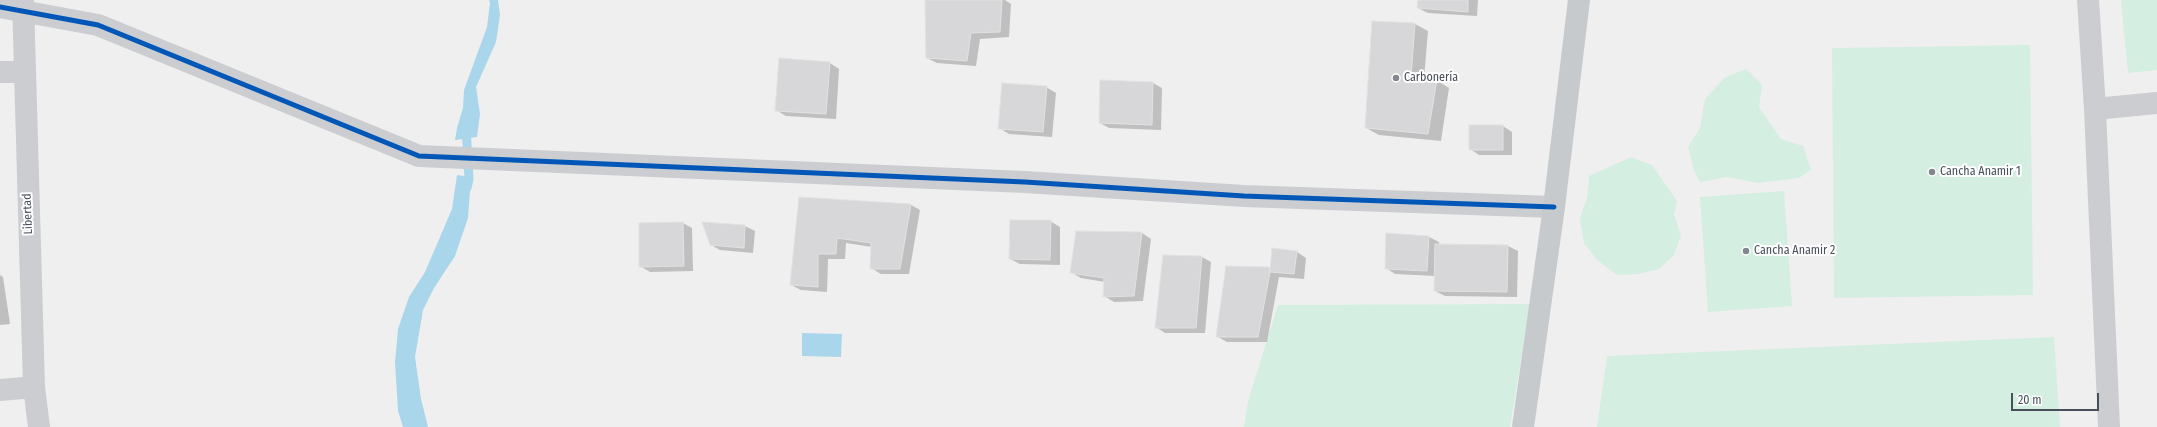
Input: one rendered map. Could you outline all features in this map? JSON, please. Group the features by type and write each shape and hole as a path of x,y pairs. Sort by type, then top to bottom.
{"main road":[{"path":"1523,427 1554,207 1579,0"}],"street":[{"path":"2088,0 2096,109 2109,427"},
{"path":"0,7 23,5 98,25 418,156 1025,182 1244,196 1554,207"},
{"name":"Libertad","path":"23,5 34,387 38,427"},
{"path":"0,72 24,72"},
{"path":"2096,109 2157,103"},
{"path":"0,390 34,387"}],"green space":[{"path":"2121,0 2157,0 2157,70 2128,73"},
{"name":"Cancha Anamir 1","path":"2030,45 2033,295 1834,298 1832,48"},
{"path":"1746,69 1762,85 1759,107 1781,139 1803,146 1811,170 1799,178 1758,183 1727,177 1700,182 1694,170 1688,147 1700,128 1705,99 1724,78"},
{"path":"1631,157 1652,165 1677,201 1674,215 1681,235 1674,255 1659,269 1639,274 1617,275 1597,260 1584,243 1580,218 1587,198 1589,176"},
{"name":"Cancha Anamir 2","path":"1784,191 1792,306 1708,312 1700,197"},
{"path":"1530,304 1510,427 1244,427 1248,401 1278,305"},
{"path":"2054,337 2060,427 1597,427 1607,356"}],"water":[{"path":"489,0 498,0 500,15 496,42 476,87 480,114 477,137 455,140 463,108 464,90 487,27 490,3"},
{"path":"457,175 471,177 468,218 455,256 434,288 423,310 415,357 421,399 428,427 403,427 398,411 395,362 398,329 409,297 425,272 452,209"},
{"path":"802,333 842,334 841,357 802,356"}],"building":[{"path":"925,0 1002,0 1000,32 971,33 967,61 926,58"},
{"path":"1418,0 1468,0 1468,12 1417,8"},
{"name":"Carbonería","path":"1372,21 1415,23 1411,77 1437,79 1428,134 1365,128"},
{"path":"779,58 830,62 826,114 775,111"},
{"path":"1100,80 1153,82 1152,125 1099,123"},
{"path":"1002,83 1047,86 1043,132 998,129"},
{"path":"1469,125 1503,125 1503,150 1469,150"},
{"path":"799,197 911,204 900,269 870,269 871,243 837,238 836,254 818,254 818,287 790,285"},
{"path":"1010,220 1051,220 1050,260 1009,259"},
{"path":"683,222 684,266 639,267 639,223"},
{"path":"702,222 745,225 744,248 710,245"},
{"path":"1076,231 1142,232 1134,296 1103,297 1104,278 1070,273"},
{"path":"1386,233 1429,236 1427,271 1385,269"},
{"path":"1435,244 1508,245 1507,292 1434,291"},
{"path":"1272,248 1297,251 1294,274 1270,272"},
{"path":"1163,255 1202,256 1196,328 1155,328"},
{"path":"1226,266 1269,267 1270,272 1258,337 1216,337"}],"waterway":[{"path":"466,127 469,179 467,188"}],"cycle path":[{"path":"0,7 98,25 419,156 1025,182 1244,196 1554,207"}],"place":[{"name":"Carbonería","path":"1396,78"},
{"name":"Cancha Anamir 1","path":"1932,172"},
{"name":"Cancha Anamir 2","path":"1746,251"}]}
